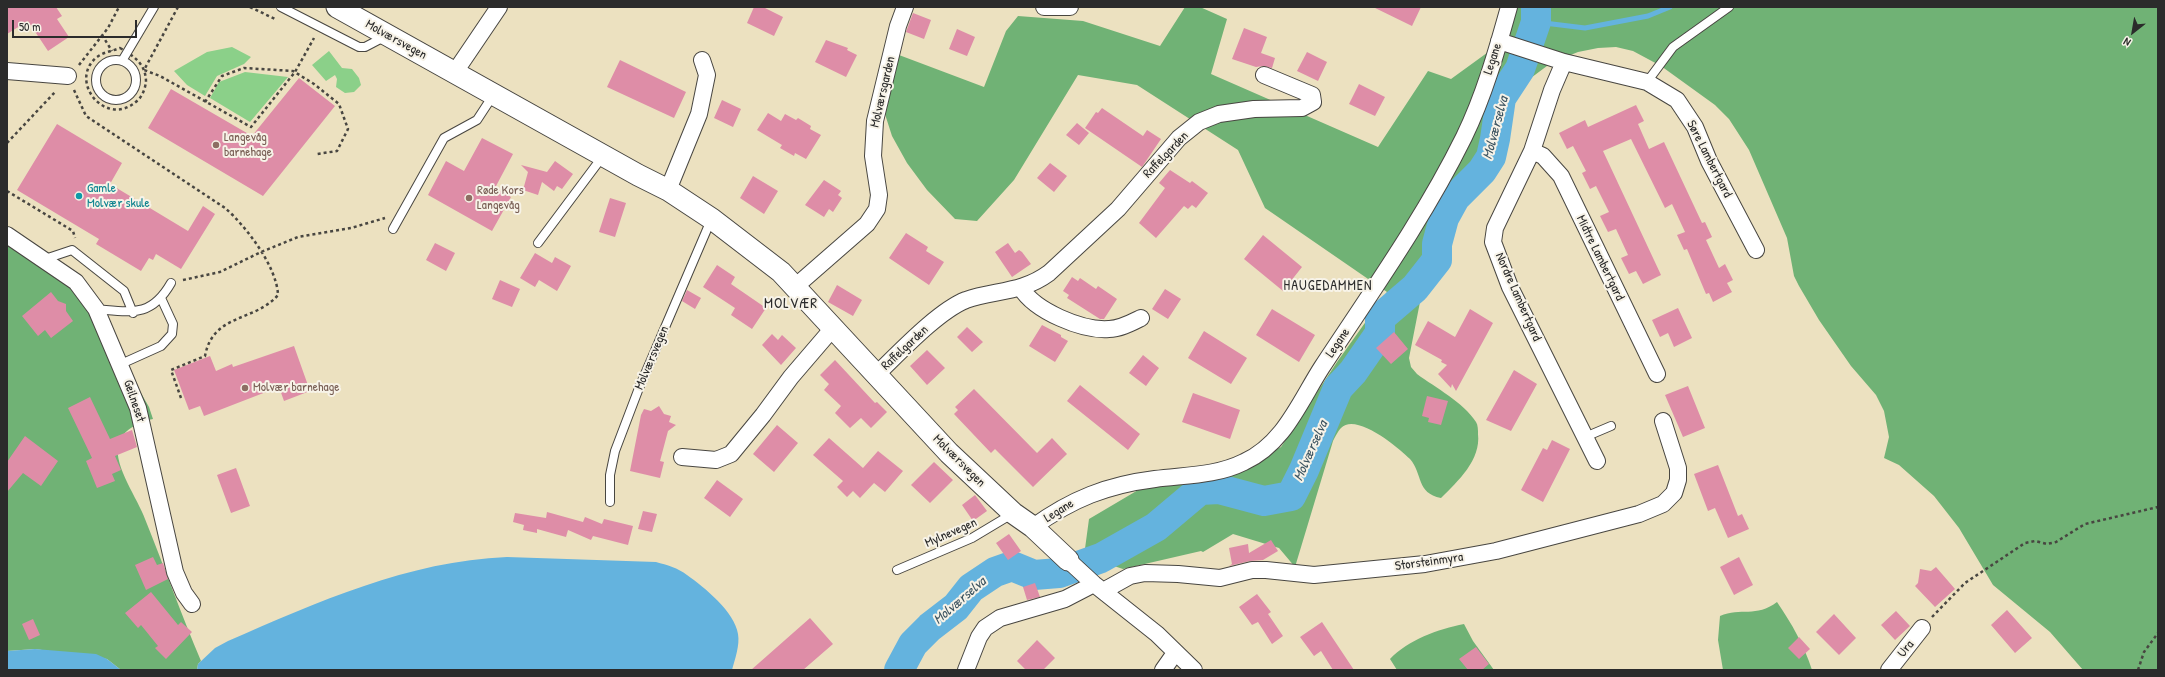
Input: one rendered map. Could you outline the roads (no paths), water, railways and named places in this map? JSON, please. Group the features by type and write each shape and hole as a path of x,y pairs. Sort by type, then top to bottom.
{"street":[{"name":"Molværsvegen","path":"337,7 668,190 712,219 753,249 796,286 949,453 1013,514 1033,527 1094,583 1157,634 1174,653 1194,670"},
{"path":"455,72 499,7"},
{"name":"Molværsgarden","path":"796,286 867,224 877,209 879,195 873,156 875,121 898,26 905,7"},
{"path":"1044,7 1070,7"},
{"name":"Legane","path":"1033,527 1051,514 1082,497 1130,483 1226,470 1246,462 1270,445 1289,422 1321,368 1397,256 1449,166 1465,135 1499,41 1508,7"},
{"name":"Søre Lambertgard","path":"1499,41 1564,62 1647,82 1677,100 1691,122 1709,161 1756,250"},
{"path":"668,190 699,114 707,74 702,60"},
{"name":"Nordre Lambertgard","path":"1564,62 1552,90 1532,150 1495,228 1493,242 1510,287 1597,461"},
{"path":"7,71 68,76"},
{"name":"Raffelgarden","path":"877,374 930,325 960,303 1021,288 1039,280 1080,246 1118,209 1179,138 1199,122 1220,114 1254,109 1302,108 1313,102 1312,95 1264,75"},
{"name":"Midtre Lambertgard","path":"1532,150 1543,156 1561,176 1657,374"},
{"name":"Geilneset","path":"8,239 76,282 96,309 121,364 140,414 175,572 184,593 192,604"},
{"path":"1021,288 1036,305 1047,312 1091,328 1108,329 1122,327 1141,318"},
{"path":"682,457 716,460 731,454 763,415 791,377 833,328"},
{"name":"Storsteinmyra","path":"1094,583 1145,574 1178,574 1220,578 1252,570 1266,570 1314,575 1425,564 1496,551 1639,514 1664,504 1674,493 1678,480 1678,468 1663,421"},
{"path":"966,670 979,637 985,628 1000,618 1065,599 1094,583"},
{"name":"Ura","path":"1889,670 1922,628"},
{"path":"1163,670 1174,653"}],"lane":[{"path":"122,61 154,7"},
{"path":"281,7 359,47 365,47 387,36"},
{"path":"1647,82 1673,47 1729,7"},
{"path":"122,61 133,69 136,83 130,94 118,100 112,100 100,92 97,86 98,72 108,63 122,61"},
{"path":"393,229 444,138 477,120 494,94"},
{"path":"538,243 604,155"},
{"name":"Molværsvegen","path":"610,502 610,475 615,451 638,388 712,219"},
{"path":"42,260 72,250 124,291 133,313"},
{"path":"96,309 133,313 151,307 161,298 171,283"},
{"path":"121,364 161,346 172,334 173,324 161,298"},
{"path":"1585,437 1611,426"},
{"name":"Mylnevegen","path":"897,570 972,538 1013,514"}],"water":[{"path":"507,557 656,562 680,570 702,586 718,601 731,617 736,626 738,643 732,670 197,670 198,664 215,648 262,626 330,598 399,575 434,566 470,560"},
{"path":"35,649 96,654 107,659 121,670 7,670 7,651"}],"waterway":[{"name":"Molværselva","path":"899,670 913,644 930,627 956,607 971,588 995,572 1012,566 1034,575 1059,573 1101,558 1156,527 1200,490 1219,489 1264,501 1291,496 1304,470 1338,388 1353,372 1380,333 1380,318 1415,288 1437,260 1437,244 1444,218 1455,198 1482,171 1491,157 1501,98 1520,69 1536,22 1536,7"},
{"path":"1536,22 1585,28 1648,16 1670,7"}],"place":[{"name":"Langevåg barnehage","path":"216,145"},
{"name":"Gamle Molvær skule","path":"79,196"},
{"name":"Røde Kors Langevåg","path":"469,198"},
{"name":"Molvær barnehage","path":"245,388"}],"district":[{"name":"HAUGEDAMMEN","path":"1328,286"},
{"name":"MOLVÆR","path":"791,304"}]}
